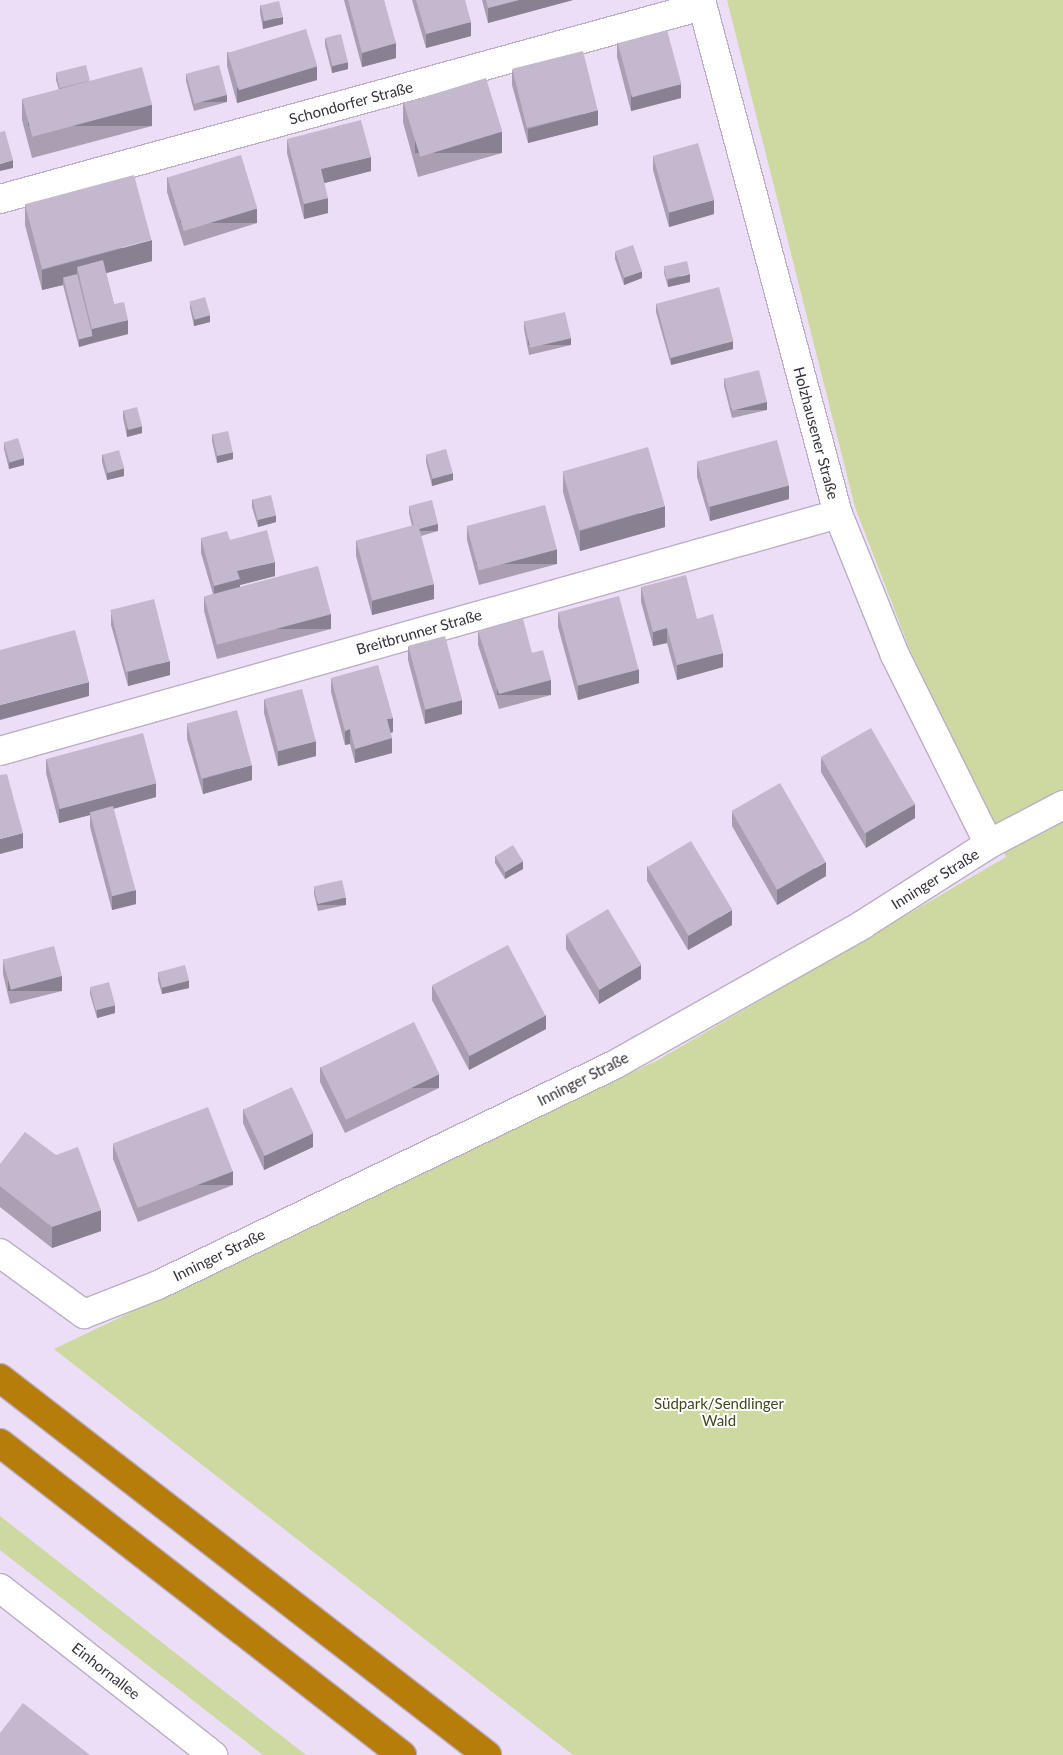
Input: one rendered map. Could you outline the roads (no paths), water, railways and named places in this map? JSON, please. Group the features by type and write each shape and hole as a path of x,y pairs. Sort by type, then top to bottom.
{"highway":[{"path":"0,1378 487,1755"},
{"path":"0,1443 402,1755"}],"street":[{"name":"Schondorfer Straße","path":"0,199 702,3"},
{"name":"Holzhausener Straße","path":"702,3 838,514 895,655 989,844"},
{"name":"Breitbrunner Straße","path":"0,751 838,514"},
{"name":"Inninger Straße","path":"0,1252 84,1314 158,1285 614,1066 862,924 989,844 1063,805"},
{"name":"Einhornallee","path":"0,1588 213,1755"}],"park label":[{"name":"Südpark/Sendlinger Wald","path":"719,1412"}]}
